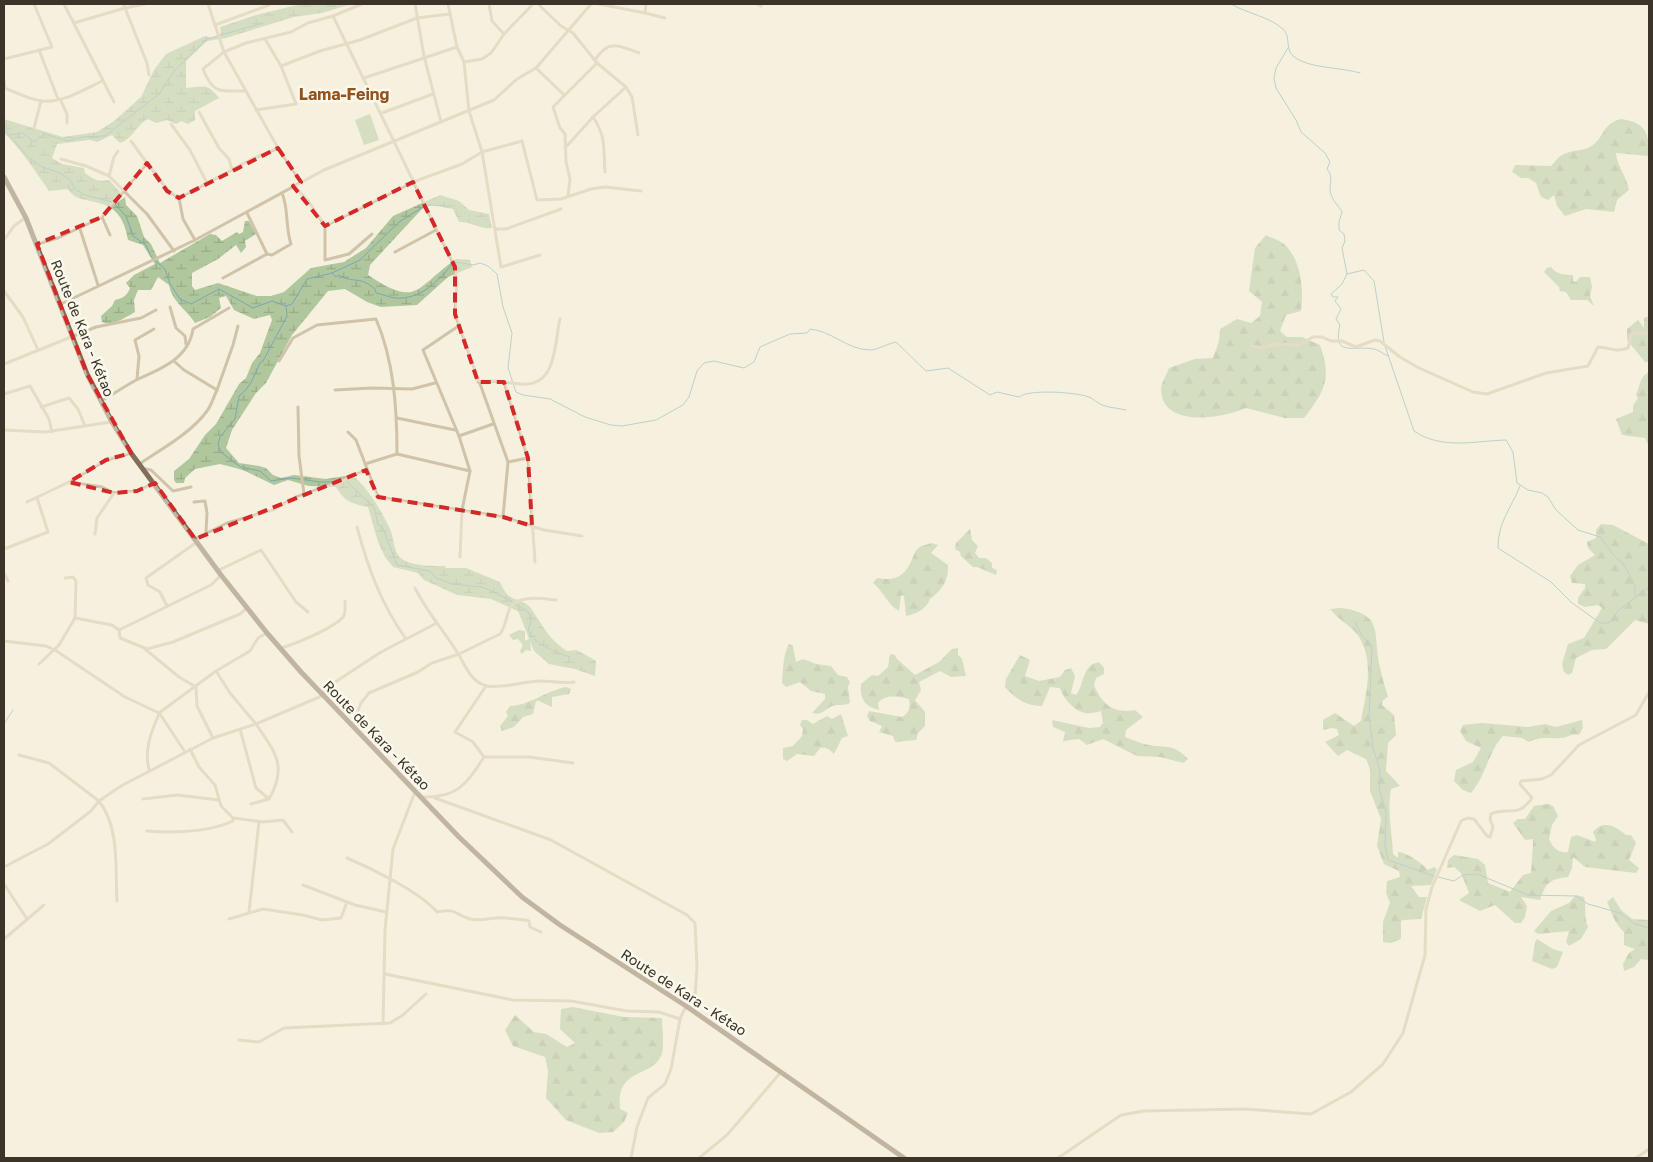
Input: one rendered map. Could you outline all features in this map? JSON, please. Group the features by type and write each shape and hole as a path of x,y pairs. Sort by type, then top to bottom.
{"main road":[{"name":"Route de Kara - Kétao","path":"4,177 26,218 61,304 72,337 100,401 112,422 131,452 247,608 322,694 421,798 522,898 686,1006 904,1158"}],"street":[{"path":"4,59 52,47 34,4"},
{"path":"64,4 114,102"},
{"path":"123,4 150,75"},
{"path":"74,23 145,4"},
{"path":"208,4 224,52 244,91 301,182"},
{"path":"244,91 220,91 210,84 203,69 224,52 291,32 308,23 333,16 362,4"},
{"path":"415,4 424,56 441,122"},
{"path":"448,4 457,47 464,62 469,112 482,152 501,267 540,255"},
{"path":"489,4 492,21 504,34"},
{"path":"464,62 482,59 491,53 504,34 533,4"},
{"path":"538,4 561,26 568,30 596,62 626,87 632,97 638,135"},
{"path":"61,304 98,285 161,258 301,182 494,100 517,79 536,68 591,4"},
{"path":"599,4 665,18"},
{"path":"645,13 646,4"},
{"path":"214,25 269,5"},
{"path":"281,66 360,40 417,18 450,14"},
{"path":"333,16 348,43 455,267 457,283 454,306 468,345 478,382 508,462 503,517"},
{"path":"256,110 296,104 281,66 264,39"},
{"path":"568,196 570,179 565,134 560,128 553,107 596,62 601,50 608,46 620,46 639,53"},
{"path":"364,78 424,56 457,47"},
{"path":"40,50 59,99 67,114 67,123"},
{"path":"536,68 564,95"},
{"path":"4,80 5,88 41,101 59,99 83,91 102,81"},
{"path":"566,148 593,117 626,87"},
{"path":"382,113 433,94"},
{"path":"34,128 41,101"},
{"path":"199,112 219,148 229,159 232,170"},
{"path":"593,117 599,126 606,148 604,155 605,172"},
{"path":"171,124 190,150 207,183"},
{"path":"130,141 158,174 167,191 179,198 183,219 196,240"},
{"path":"324,226 413,182 462,164 482,152 522,141 537,200 561,199 605,187 641,191"},
{"path":"179,198 278,148"},
{"path":"109,176 114,157 118,152"},
{"path":"62,159 86,166 109,176 147,214 174,251"},
{"path":"37,244 80,229 102,217 125,192 147,163"},
{"path":"294,186 309,202 324,226 325,260 349,254 372,234"},
{"path":"223,278 267,254 272,255 291,244 286,226 287,203 282,193"},
{"path":"496,229 506,229 561,209"},
{"path":"247,213 267,254"},
{"path":"102,217 110,234"},
{"path":"4,240 14,226 26,218"},
{"path":"80,229 98,285"},
{"path":"395,252 436,230"},
{"path":"4,291 22,318 38,350"},
{"path":"170,307 176,328 185,336 187,345"},
{"path":"100,401 128,387 136,380 175,362 192,337 194,330 229,308"},
{"path":"4,364 96,327 141,318 156,310"},
{"path":"279,361 292,338 317,325 376,319 384,335 395,390 397,454"},
{"path":"478,382 532,384 546,377 551,366 560,319"},
{"path":"460,325 423,350 459,436 470,471 462,510 460,557"},
{"path":"141,464 172,442 208,410 234,345 238,326"},
{"path":"136,380 138,356 135,340 154,329"},
{"path":"1253,346 1261,348 1276,344 1299,345 1313,337 1342,341 1356,347 1375,340 1380,341 1400,358 1417,368 1473,392 1487,394 1546,373 1588,366 1598,347 1613,351 1623,350 1628,348 1632,333 1649,333"},
{"path":"175,362 184,370 217,390"},
{"path":"504,382 528,458 535,562"},
{"path":"335,390 372,388 412,389 436,383"},
{"path":"4,394 30,386 49,419 52,432"},
{"path":"41,407 69,398 78,409 85,426"},
{"path":"298,407 304,494"},
{"path":"397,418 455,430"},
{"path":"4,430 52,432 112,422"},
{"path":"459,436 493,424"},
{"path":"348,432 356,440 378,497 503,517 532,526 582,536"},
{"path":"27,502 69,482 106,460 131,452"},
{"path":"365,464 397,454 470,471"},
{"path":"508,462 528,458"},
{"path":"145,469 150,470 172,491 191,487"},
{"path":"167,606 160,592 148,585 146,578 206,532 247,516 272,511 304,494 366,470"},
{"path":"69,482 102,487 114,492 137,491 155,483"},
{"path":"95,534 97,518 114,492"},
{"path":"4,549 48,532 36,498"},
{"path":"194,502 205,501 207,513 206,532"},
{"path":"357,527 374,582 389,614 406,639"},
{"path":"119,630 211,585 220,573 261,550 296,602 308,612"},
{"path":"4,573 8,581"},
{"path":"39,664 55,650 75,618 76,581 73,578 65,578"},
{"path":"415,588 436,624 469,673 486,686 541,681 562,684 574,682"},
{"path":"352,725 361,703 370,693 418,672 432,663 458,654 500,634 510,608 517,601 536,598 556,600"},
{"path":"281,649 301,642 340,620 345,613 345,601"},
{"path":"145,649 174,642 240,614 247,608"},
{"path":"75,618 112,625 119,630 120,638 145,649 179,678 196,688"},
{"path":"4,866 48,844 91,811 99,801 149,770 170,762 190,749 213,738 256,724 322,694 381,652 436,624"},
{"path":"149,770 146,756 149,737 160,713 216,672 250,652 258,638 267,633"},
{"path":"4,640 46,646 55,650 126,697 160,713 185,752"},
{"path":"216,672 277,754 278,783 269,799 251,804"},
{"path":"484,757 473,742 455,732 486,686"},
{"path":"196,688 197,706 213,738"},
{"path":"1058,1158 1121,1115 1144,1111 1245,1109 1311,1114 1351,1092 1383,1064 1402,1033 1425,956 1426,909 1435,880 1461,821 1467,818 1474,819 1487,836 1490,837 1493,827 1490,819 1491,814 1496,811 1514,812 1526,806 1532,798 1520,784 1521,781 1542,779 1551,775 1579,745 1636,715 1649,692"},
{"path":"240,729 256,788 269,799"},
{"path":"190,749 199,767 215,785 221,806 233,818 259,822 283,820 292,832"},
{"path":"19,755 49,764 99,801 113,828 118,900"},
{"path":"484,757 529,757 573,763"},
{"path":"421,798 435,798 452,794 462,786 484,757"},
{"path":"383,1024 386,912 393,849 415,791"},
{"path":"143,799 177,795 219,800"},
{"path":"435,798 573,850 692,918 696,930 697,985 695,997 686,1006 680,1020 671,1069 665,1084 648,1098 637,1127 631,1158"},
{"path":"147,832 222,827 233,821 233,818"},
{"path":"248,912 259,822"},
{"path":"347,858 370,867 401,885 430,904 437,912 452,909 469,918 482,920 520,919 529,921 530,927 541,932"},
{"path":"4,884 27,918"},
{"path":"303,885 347,902 372,910 386,912"},
{"path":"228,919 248,912 263,910 328,920 341,918 347,902"},
{"path":"4,939 44,905"},
{"path":"385,974 514,1000 571,1001 627,1011 659,1012 680,1020"},
{"path":"239,1040 259,1042 284,1028 383,1024 403,1015 426,994"},
{"path":"700,1158 728,1135 782,1072"},
{"path":"1636,1158 1649,1149"}],"highlighted area":[{"path":"278,148 301,182 293,186 325,226 413,182 455,267 455,314 478,382 504,382 528,458 532,526 503,517 378,497 366,470 195,539 155,483 137,491 114,493 69,482 106,460 131,453 87,374 37,244 102,217 147,163 167,191 179,198"}],"green space":[{"path":"301,4 352,4 322,13 294,17 226,38 207,41 186,61 186,88 205,87 219,98 195,111 195,120 188,124 181,121 176,124 167,120 156,123 148,119 120,143 112,135 97,142 90,140 57,144 52,158 62,164 84,168 85,173 96,180 109,180 120,192 114,199 118,202 125,197 126,205 137,216 144,237 151,244 160,263 210,234 216,235 222,241 237,232 239,234 243,232 245,221 249,221 256,234 245,241 246,247 241,253 236,245 218,259 192,273 192,286 195,290 218,283 257,296 271,296 284,292 311,268 344,262 366,248 393,216 440,195 459,201 469,210 489,214 492,228 459,222 453,209 432,205 422,209 370,265 368,275 397,291 407,292 415,291 423,286 456,259 470,260 472,267 448,277 417,305 381,307 367,302 345,289 328,291 292,335 266,383 256,393 232,430 226,448 239,463 266,468 273,475 281,478 294,475 326,479 345,476 356,478 382,514 391,531 395,548 402,559 423,565 466,568 500,582 510,597 529,606 547,633 558,644 567,651 577,650 596,661 595,676 575,669 549,664 534,651 518,611 491,599 457,595 424,580 418,573 393,567 385,557 378,542 368,507 349,501 342,496 336,487 309,486 288,480 274,485 243,470 220,464 195,469 185,478 184,483 176,483 174,471 189,459 205,435 216,424 239,384 246,378 252,363 260,353 272,320 270,315 254,319 234,310 226,296 219,298 221,308 210,317 195,323 176,301 169,285 158,277 151,290 138,290 134,300 135,312 114,322 102,322 101,316 112,306 115,300 128,293 130,288 126,283 134,275 155,264 143,245 128,240 124,224 117,213 109,207 82,199 68,189 49,191 4,133 4,119 63,137 97,132 114,121 141,97 154,70 166,54 205,36 212,38 221,33 220,27 256,15"},
{"path":"370,114 379,140 364,145 355,120"},
{"path":"1621,119 1641,126 1647,135 1649,156 1616,153 1629,190 1617,200 1614,212 1586,209 1565,216 1557,206 1554,195 1548,200 1541,197 1536,183 1528,178 1521,178 1512,172 1515,165 1551,166 1562,155 1586,149 1597,142 1610,124"},
{"path":"1266,235 1284,244 1290,250 1298,266 1302,293 1301,311 1286,315 1280,331 1287,337 1302,337 1320,345 1326,367 1326,376 1317,400 1304,418 1285,418 1246,408 1210,417 1183,415 1172,411 1164,402 1161,390 1169,368 1195,359 1213,358 1219,341 1220,329 1237,319 1251,323 1260,316 1262,302 1249,291 1255,248"},
{"path":"1551,267 1558,273 1573,275 1573,281 1576,282 1580,277 1590,277 1592,287 1590,296 1594,306 1587,300 1571,300 1566,292 1560,291 1559,287 1544,272 1547,268"},
{"path":"1649,316 1649,362 1645,362 1627,340 1627,329 1638,320 1644,328 1644,318"},
{"path":"1649,372 1649,447 1645,438 1622,435 1616,419 1633,412 1633,406 1638,398 1636,395 1640,382"},
{"path":"1601,524 1613,525 1649,544 1649,624 1635,620 1606,649 1592,650 1576,658 1572,673 1568,675 1564,672 1562,664 1568,644 1584,638 1602,608 1598,605 1585,607 1578,604 1578,598 1585,588 1585,584 1572,583 1570,576 1578,565 1595,555 1588,548 1587,542 1596,538 1596,530"},
{"path":"970,529 972,540 978,546 975,553 979,558 986,558 992,563 992,568 997,570 996,575 973,567 955,549 956,543"},
{"path":"931,543 938,545 931,553 948,565 946,581 923,609 906,616 904,596 901,595 899,611 891,605 873,583 877,578 890,579 900,576 904,573 918,549"},
{"path":"1341,608 1365,615 1371,621 1376,636 1380,667 1388,697 1383,700 1382,705 1394,715 1396,735 1388,743 1386,771 1400,786 1391,789 1390,797 1393,854 1398,858 1398,852 1401,852 1414,858 1428,870 1434,867 1437,869 1431,885 1411,886 1419,897 1427,897 1421,919 1401,921 1401,939 1391,943 1383,942 1383,922 1390,903 1386,893 1387,881 1400,877 1399,871 1384,864 1377,846 1381,819 1370,791 1370,769 1366,759 1347,750 1338,756 1325,742 1339,735 1337,729 1323,730 1323,720 1335,713 1354,726 1361,721 1367,687 1368,664 1362,643 1356,633 1330,609"},
{"path":"519,630 525,631 525,641 530,638 531,651 526,650 522,654 520,651 523,645 518,639 513,640 509,635"},
{"path":"789,644 793,646 796,662 803,659 816,664 831,666 838,675 847,677 850,682 848,687 850,703 832,706 821,713 812,713 825,699 825,694 811,691 800,682 786,687 782,683 784,658"},
{"path":"958,648 958,655 962,659 966,676 951,677 940,671 919,682 921,690 915,700 925,712 925,726 918,733 916,740 895,742 893,736 879,732 882,726 870,721 867,716 869,711 902,717 909,710 909,699 897,697 884,698 878,703 879,710 874,709 862,698 861,684 872,675 878,676 888,667 890,654 895,655 915,675 939,662 952,649"},
{"path":"1020,655 1030,660 1025,676 1039,681 1060,677 1065,670 1071,668 1075,676 1071,693 1076,695 1086,671 1093,664 1099,662 1104,668 1104,674 1096,678 1094,685 1105,703 1121,711 1135,710 1143,717 1126,730 1125,737 1144,744 1173,748 1188,759 1183,763 1160,757 1137,756 1103,739 1087,745 1079,739 1063,741 1065,732 1053,727 1052,720 1089,728 1100,727 1103,723 1101,711 1087,713 1077,710 1066,700 1060,688 1050,687 1042,706 1031,705 1017,698 1005,687 1006,679"},
{"path":"566,687 571,689 569,694 552,697 552,707 536,701 533,714 523,717 514,727 502,731 500,726 508,716 506,712 510,706 525,703"},
{"path":"841,714 848,736 842,738 834,754 828,749 820,748 814,756 797,754 787,761 783,759 783,748 793,746 802,736 803,729 800,725 802,720 807,720 813,724 827,716 832,719"},
{"path":"1582,720 1583,728 1579,735 1563,738 1541,738 1529,742 1522,738 1503,736 1471,793 1463,790 1454,781 1456,770 1473,762 1481,748 1466,741 1460,731 1463,725 1482,723 1528,727 1545,724 1556,727"},
{"path":"1548,804 1553,806 1558,816 1552,825 1549,839 1556,849 1568,852 1571,837 1577,835 1595,842 1596,839 1593,832 1601,826 1610,826 1626,835 1631,835 1636,843 1629,860 1639,868 1636,873 1585,867 1573,857 1572,868 1568,877 1556,879 1549,883 1540,900 1521,897 1527,906 1525,917 1521,923 1515,923 1495,905 1480,911 1459,900 1469,893 1461,873 1454,867 1447,868 1448,860 1454,855 1478,859 1485,865 1488,883 1510,892 1523,875 1531,873 1533,843 1533,839 1525,840 1513,823 1518,819 1525,819 1534,806"},
{"path":"1576,895 1584,897 1588,927 1581,939 1569,946 1566,942 1569,931 1538,934 1534,931 1551,911 1569,903"},
{"path":"1613,897 1621,910 1632,919 1649,920 1649,960 1641,959 1634,967 1624,971 1623,964 1629,953 1635,949 1624,945 1624,932 1616,921 1607,902"},
{"path":"1537,939 1553,949 1563,952 1557,967 1552,969 1532,961"},
{"path":"573,1007 624,1017 662,1018 663,1044 661,1056 650,1068 635,1075 623,1086 620,1096 620,1109 628,1113 624,1122 613,1132 599,1133 566,1120 546,1098 548,1071 545,1057 513,1046 505,1030 515,1015 534,1032 546,1034 567,1047 575,1043 560,1029 561,1009"}],"waterway":[{"path":"1231,4 1271,21 1283,29 1287,35 1289,50 1299,60 1316,66 1360,73"},
{"path":"10,135 23,133 34,142 44,134 68,141 83,137 105,136 159,94 174,71 207,39 263,23"},
{"path":"1288,48 1276,68 1274,78 1276,88 1296,120 1301,132 1325,153 1330,162 1327,169 1331,176 1330,192 1342,212 1339,230 1344,234 1345,241 1342,248 1347,274 1342,284 1331,294 1333,297 1338,297 1335,301 1341,309 1336,319 1340,325 1339,342 1346,348 1374,349 1388,356"},
{"path":"4,129 27,156 40,166 60,173 71,181 75,189 85,195 112,202"},
{"path":"115,204 126,216 133,236 146,245 151,257 165,269 170,284 180,299 191,304 219,289 253,308 272,301 286,306 292,304 307,279 332,273 360,260 399,222 423,207"},
{"path":"427,205 454,206"},
{"path":"455,262 473,265 480,263 488,266 497,274 503,307 512,333 508,368 516,392 523,395 550,399 585,417 611,425 622,426 656,420 683,405 689,397 697,371 704,363 714,361 744,368 754,362 760,347 790,334 807,333 810,329 826,333 847,344 862,349 873,350 896,342 926,371 948,368 990,395 997,392 1019,397 1024,394 1042,392 1074,394 1089,397 1105,406 1126,410"},
{"path":"332,273 336,277 339,275 344,278 365,282 375,289 376,293 395,298 404,298 420,293 428,288 452,264"},
{"path":"1347,274 1364,270 1374,281 1384,342"},
{"path":"286,306 287,316 263,361 260,363 250,385 239,396 235,419 220,437 218,445 221,452 232,461 241,467 260,471 271,481 291,478 335,482"},
{"path":"1385,346 1414,431 1436,441 1470,443 1506,440 1513,452 1517,483 1528,490 1542,493 1548,497 1556,510 1578,530 1600,537 1615,557 1623,563 1635,586 1635,596"},
{"path":"346,481 374,507 378,525 382,526 397,565 430,571 436,578 452,584 482,587 510,600 529,613 531,621 528,630 534,639 552,650 570,657"},
{"path":"1520,486 1500,530 1498,548 1551,582 1571,602 1600,623 1609,623 1619,610 1649,587"},
{"path":"1649,539 1649,550"},
{"path":"1355,622 1362,636 1372,646 1369,717 1373,748 1380,770 1379,788 1386,812 1385,846 1388,860 1434,876"},
{"path":"4,724 13,710"},
{"path":"1438,877 1454,881 1463,875 1477,874 1528,895 1576,896 1588,904 1620,913 1635,924 1649,928"}],"district":[{"name":"Lama-Feing","path":"344,94"}]}
